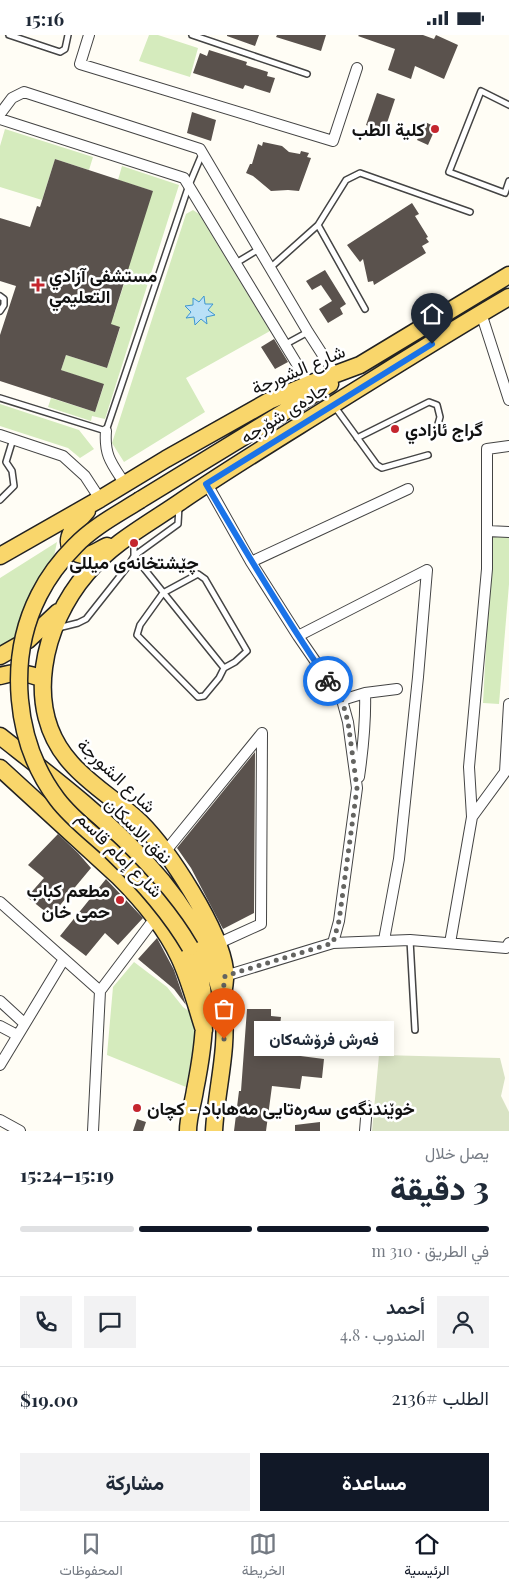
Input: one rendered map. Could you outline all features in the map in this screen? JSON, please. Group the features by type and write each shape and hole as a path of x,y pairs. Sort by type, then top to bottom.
{"main road":[{"name":"شارع الشورجة","path":"101,499 231,421 269,401 360,365 509,275"},
{"name":"جادەی شۆرجە","path":"134,533 206,484 509,297"},
{"path":"204,1030 205,1006 202,983 190,947 170,916 141,882 112,851 75,820 46,782 26,737 21,707 20,671 23,646 31,615 44,587 55,570 76,545 104,523 140,500 360,365"},
{"path":"101,499 75,525 70,539 71,548 78,553 90,554 134,533"},
{"path":"0,556 101,499"},
{"name":"شارع الشورجة","path":"134,533 114,547 93,566 77,585 66,603 54,629 47,651 43,679 44,700 55,740 63,754 92,783 140,823 165,851 191,892 217,944 224,963 221,977 224,1039 214,1131"},
{"path":"0,655 28,640 46,625 66,603"},
{"path":"0,676 25,673 43,679"},
{"name":"نفق الاسكان","path":"0,736 94,812 122,837 147,864 192,924 221,977"},
{"name":"شارع إمام قاسم","path":"0,768 134,892 155,918 178,957 185,972 204,1030 196,1089 188,1121 188,1131"}],"street":[{"path":"89,35 80,64 333,141 357,68"},
{"path":"0,114 12,98 24,92 200,149 308,332 336,374"},
{"path":"0,119 184,177 309,384"},
{"path":"481,313 509,400"},
{"path":"106,431 105,446 110,460 125,484"},
{"path":"0,435 63,456 85,476 101,499"},
{"path":"450,943 472,817 469,767 487,569 487,449 509,446"},
{"path":"206,484 298,636 342,700 348,722 357,788"},
{"path":"251,561 408,489"},
{"path":"487,531 509,532"},
{"path":"298,636 427,570 399,859 384,940"},
{"path":"342,700 364,693 397,689"},
{"path":"333,943 339,921 364,745 364,693"},
{"path":"472,817 505,772 509,704"},
{"path":"165,851 262,733 261,924 217,944"},
{"path":"0,902 100,991"},
{"path":"93,1131 100,991 155,918"},
{"path":"221,977 333,943 410,940 506,948 509,943"},
{"path":"0,1065 64,959"},
{"path":"0,1001 24,1023"},
{"path":"0,1026 17,1035"},
{"path":"365,1131 367,1106"},
{"path":"0,1120 20,1131"}],"lane":[{"path":"9,35 60,52 65,49 68,35"},
{"path":"192,35 307,74"},
{"path":"509,105 480,91 449,172 505,193 509,181"},
{"path":"0,398 106,431 189,185 202,153"},
{"path":"270,268 318,225 346,180 360,173 470,212"},
{"path":"318,225 365,309"},
{"path":"236,263 259,249"},
{"path":"0,296 4,299 4,305 0,311"},
{"path":"286,344 308,332"},
{"path":"357,438 429,402 437,405 440,417 438,425"},
{"path":"334,404 357,438 382,469 428,455"},
{"path":"6,462 13,439"},
{"path":"0,459 6,462 12,471 14,486 0,500"},
{"path":"54,629 86,619 128,566 134,555 178,524 179,503"},
{"path":"134,533 134,555 224,668"},
{"path":"198,574 205,579 246,651 235,662 224,668 220,678 204,696 198,697 137,635 140,625 163,593 198,574"},
{"path":"410,940 415,1030"}],"green space":[{"path":"149,35 158,35 198,48 190,77 139,61"},
{"path":"5,129 93,157 89,170 55,159 42,200 0,187 0,146"},
{"path":"122,166 179,185 105,419 92,416 91,421 48,407 51,398 95,412 104,385 61,370 66,355 107,368 120,328 86,316 114,315 125,281 88,269 153,191 118,180"},
{"path":"193,210 199,214 270,331 186,378 205,412 124,462 112,443 186,214"},
{"path":"0,404 79,430 94,449 80,458 68,448 0,426"},
{"path":"492,537 509,537 509,584 499,704 483,703"},
{"path":"57,542 52,566 19,634 0,647 0,578"},
{"path":"134,962 167,987 183,1007 193,1014 195,1037 186,1087 107,1055 113,987"},
{"path":"379,1055 500,1058 505,1078 501,1096 509,1112 509,1131 372,1131"}],"water":[{"path":"204,296 205,304 213,304 208,310 215,315 206,317 207,324 201,319 195,325 194,317 186,318 191,312 185,306 193,305 193,298 199,302"}],"building":[{"path":"227,35 259,35 255,46"},
{"path":"277,35 326,35 321,51 276,37"},
{"path":"359,35 423,35 434,39 436,35 458,45 444,79 415,66 411,79 388,70 395,49"},
{"path":"209,50 247,62 246,65 268,72 267,76 275,78 270,93 245,85 243,89 193,73 200,53 207,56"},
{"path":"377,93 395,99 384,132 366,125"},
{"path":"192,112 216,120 211,141 187,133"},
{"path":"425,122 436,127 428,145 417,140"},
{"path":"263,142 282,146 289,152 300,154 301,151 309,153 307,157 311,158 299,191 271,191 253,176 246,173 250,164 252,164 258,144 262,146"},
{"name":"مستشفى آزادي التعليمي","path":"55,159 153,191 111,324 120,327 107,368 66,355 61,370 104,384 95,412 0,381 0,335 16,286 0,281 0,218 30,227 37,206 40,207"},
{"path":"412,203 419,214 415,216 428,237 426,238 429,242 422,246 426,253 374,285 373,281 368,282 363,259 360,262 347,245"},
{"path":"325,270 346,304 340,308 343,314 328,323 319,309 332,301 321,285 312,290 306,281"},
{"path":"274,339 288,362 275,369 261,347"},
{"path":"255,752 254,913 223,929 191,868 177,848"},
{"path":"58,834 91,868 51,916 27,897 44,878 28,865"},
{"path":"106,879 143,918 118,945 105,933 86,956 60,936"},
{"path":"157,938 174,970 186,1005 174,989 138,959"},
{"path":"247,1009 271,1009 271,1016 281,1017 277,1053 324,1059 322,1078 302,1076 300,1089 272,1086 266,1131 234,1131 239,1091 241,1091"},
{"path":"137,1119 146,1122 143,1131 133,1131"},
{"path":"320,1122 320,1131 295,1131 295,1125"}],"way so far":[{"path":"224,1039 224,1008 222,1000 225,976 333,943 339,921 357,788 348,722 342,700 328,681"}],"place":[{"name":"كلية الطب","path":"435,129"},
{"name":"مستشفى آزادي التعليمي","path":"38,285"},
{"name":"گراج ئازادي","path":"395,429"},
{"name":"چێشتخانەی میللی","path":"134,543"},
{"name":"مطعم كباب حمى خان","path":"120,900"},
{"name":"فەرش فرۆشەکان","path":"224,1039"},
{"name":"خوێندنگەی سەرەتایی مەهاباد - کچان","path":"137,1108"}],"route":[{"path":"328,681 251,561 206,484 432,344"}]}
